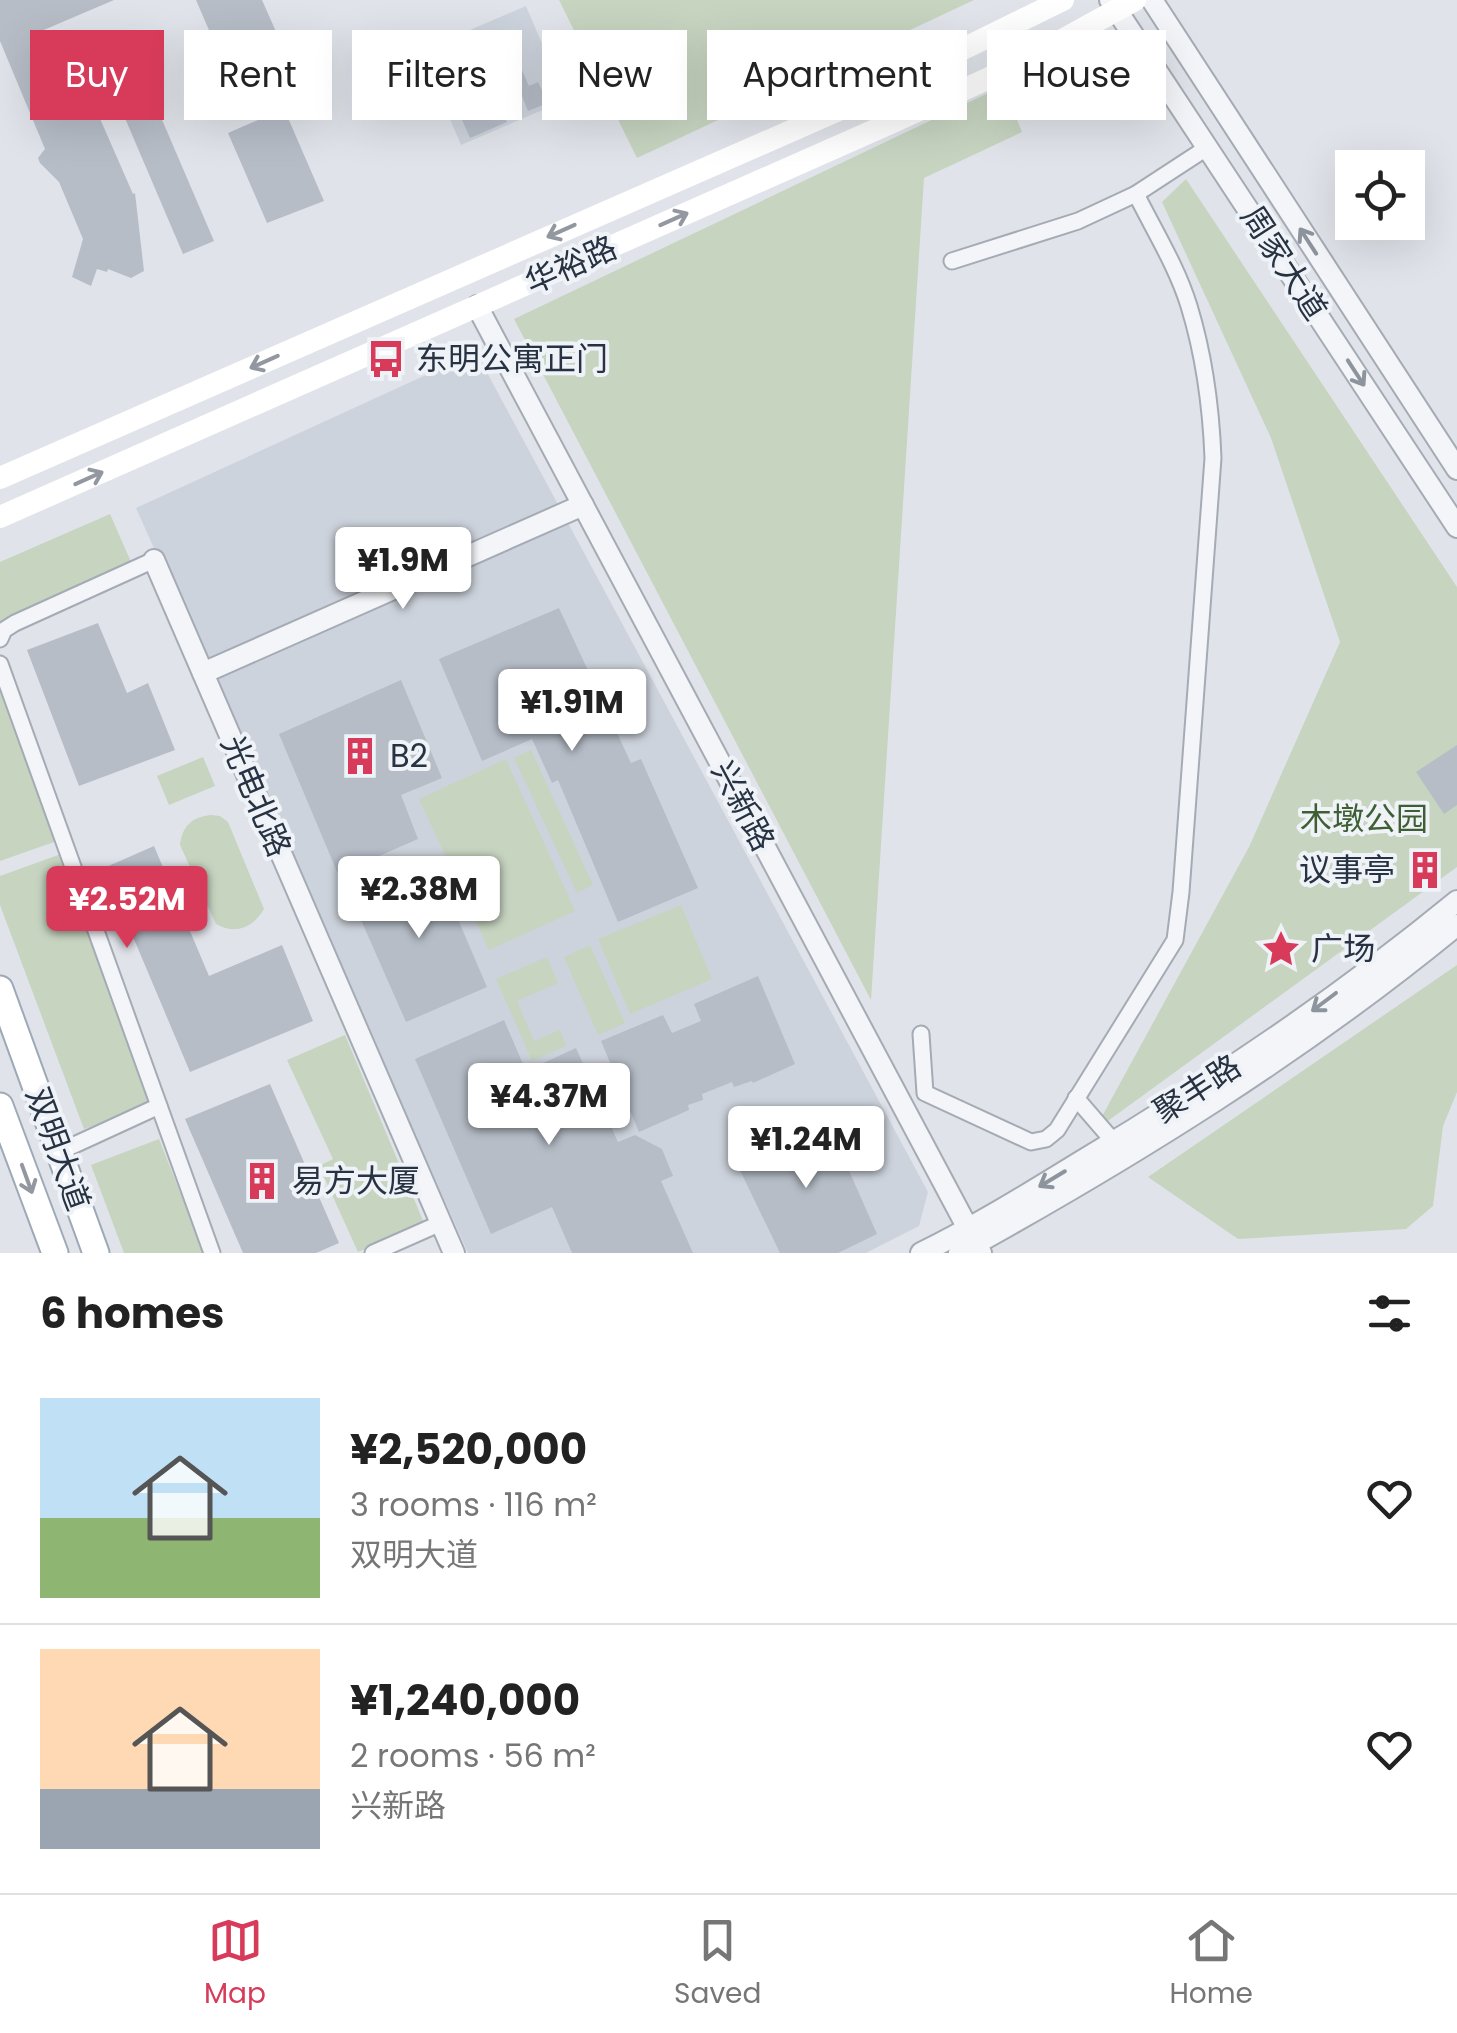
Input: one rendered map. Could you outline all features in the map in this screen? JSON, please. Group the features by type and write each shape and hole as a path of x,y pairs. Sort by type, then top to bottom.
{"main road":[{"name":"华裕路","path":"0,478 841,108 1063,0"},
{"name":"华裕路","path":"0,517 893,122 1010,68 1120,4"},
{"name":"双明大道","path":"0,988 96,1253"},
{"name":"双明大道","path":"0,1106 55,1253"}],"street":[{"name":"周家大道","path":"1152,0 1457,469"},
{"name":"周家大道","path":"1120,4 1208,147 1457,527"},
{"path":"952,262 1078,221 1136,194 1208,147"},
{"path":"921,1034 924,1093 1031,1142 1046,1138 1057,1130 1175,940 1213,458 1205,374 1188,303 1136,194"},
{"name":"兴新路","path":"477,306 971,1244"},
{"path":"203,673 583,505"},
{"path":"0,639 4,630 15,623 154,560"},
{"name":"光电北路","path":"154,560 454,1253"},
{"path":"0,664 212,1253"},
{"name":"聚丰路","path":"971,1244 1114,1142 1299,1021 1457,901"},
{"name":"聚丰路","path":"921,1253 971,1244 1100,1172 1309,1036 1457,925"},
{"path":"1076,1098 1114,1142"},
{"path":"59,1152 159,1106"},
{"path":"373,1253 441,1222"}],"shaded area":[{"path":"526,6 542,44 542,110 522,119 522,30 470,30"},
{"path":"450,120 519,120 461,145"},
{"path":"476,352 928,1192 919,1226 866,1253 468,1253 136,508"}],"green space":[{"path":"559,0 974,0 910,30 707,30 707,120 718,120 637,158 618,120 687,120 687,30 574,30"},
{"path":"987,94 987,120 1017,120 1022,132 924,178 871,1000 514,319 932,120 967,120 967,103"},
{"name":"木墩公园","path":"1186,179 1457,587 1457,867 1094,1131 1249,847 1340,642 1271,438 1162,202"},
{"path":"110,514 131,562 0,625 0,562"},
{"path":"0,687 57,841 0,861"},
{"path":"531,750 593,885 577,893 514,758"},
{"path":"203,757 215,786 169,805 157,776"},
{"path":"506,759 575,911 489,950 419,799"},
{"path":"211,815 228,822 264,909 243,928 216,924 180,845 189,824"},
{"path":"61,854 152,1104 84,1129 0,905 0,876"},
{"path":"681,905 712,979 630,1014 598,939"},
{"path":"590,945 625,1023 598,1035 564,957"},
{"path":"547,957 558,983 517,1001 534,1041 560,1030 566,1046 532,1061 496,979"},
{"path":"1457,965 1457,1092 1443,1126 1433,1206 1406,1229 1238,1239 1148,1177"},
{"path":"345,1035 424,1223 358,1252 319,1166 333,1159 287,1060"},
{"path":"159,1139 204,1253 124,1253 91,1165"}],"building":[{"path":"0,0 114,0 44,30 30,30 30,113 0,41"},
{"path":"196,0 262,0 275,30 209,30"},
{"path":"522,70 529,86 538,82 542,90 542,105 528,111 522,96"},
{"path":"33,120 101,120 135,193 144,271 131,278 97,269 91,286 72,277 83,239 59,182 40,163 38,158 45,149"},
{"path":"126,120 162,120 214,241 183,254"},
{"path":"258,120 289,120 324,201 267,223 228,133"},
{"path":"462,120 506,120 507,122 470,138"},
{"path":"559,608 631,763 641,759 698,888 618,922 558,780 552,783 532,739 482,761 439,659"},
{"path":"98,623 127,693 148,683 175,750 79,786 27,650"},
{"name":"B2","path":"401,680 442,778 401,795 418,839 338,874 279,734"},
{"path":"1457,745 1457,805 1444,814 1416,772"},
{"path":"154,846 209,976 282,945 313,1021 190,1072 104,868"},
{"path":"432,859 487,987 406,1022 350,895"},
{"path":"758,976 795,1064 753,1083 734,1087 732,1082 702,1094 703,1100 688,1105 689,1110 639,1132 601,1041 663,1015 672,1033 701,1021 694,1004"},
{"path":"504,1020 526,1071 576,1048 618,1142 635,1135 662,1149 673,1176 661,1181 693,1253 572,1253 552,1207 491,1234 415,1059"},
{"name":"易方大厦","path":"270,1084 339,1243 316,1253 243,1253 185,1119"},
{"path":"824,1114 877,1234 838,1253 780,1253 734,1158"}],"place":[{"name":"东明公寓正门","path":"386,359"},
{"name":"B2","path":"360,756"},
{"name":"议事亭","path":"1425,870"},
{"name":"广场","path":"1281,949"},
{"name":"易方大厦","path":"262,1181"}]}
